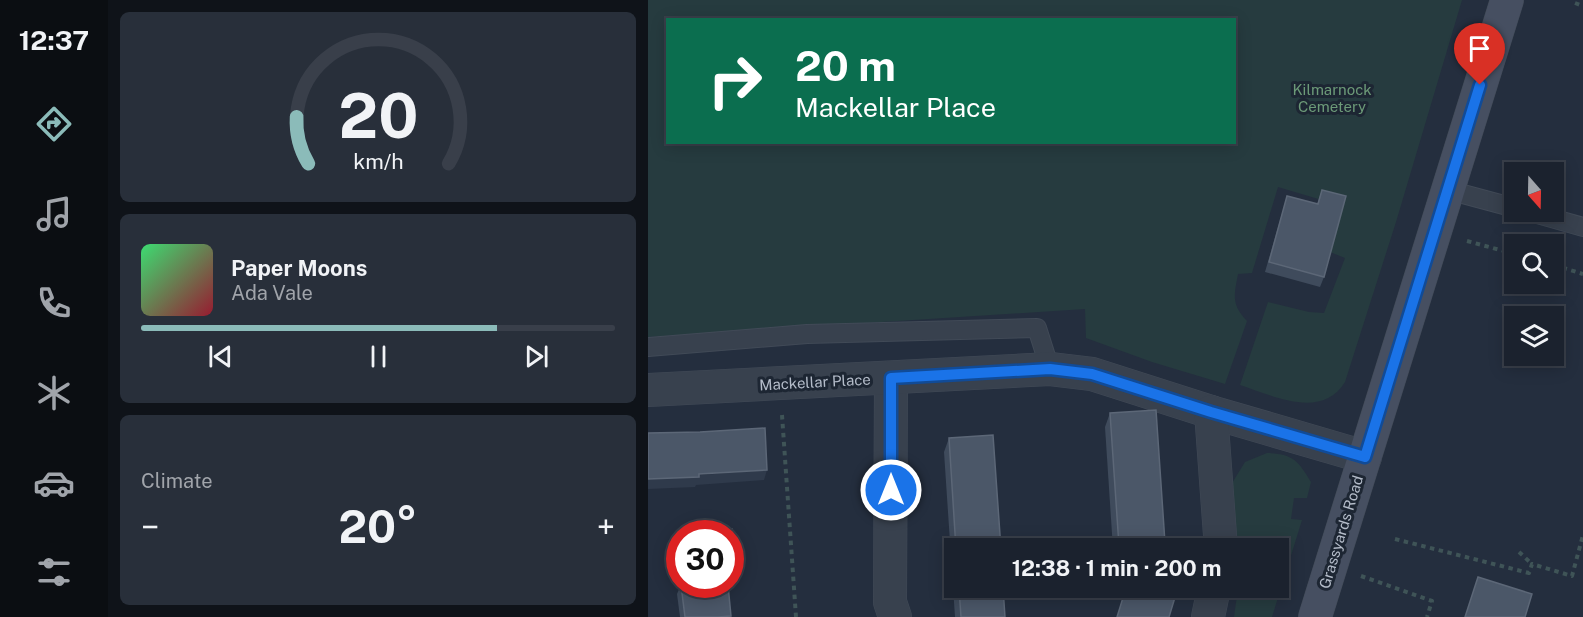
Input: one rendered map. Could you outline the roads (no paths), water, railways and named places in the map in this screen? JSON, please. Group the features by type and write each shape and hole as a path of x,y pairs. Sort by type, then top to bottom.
{"main road":[{"name":"Grassyards Road","path":"1315,617 1507,0"}],"street":[{"name":"Mackellar Place","path":"648,390 1050,369 1092,374 1365,457"},
{"path":"891,378 890,602 895,617"},
{"path":"1211,412 1220,538"},
{"path":"1208,617 1212,598"}],"lane":[{"path":"1448,190 1504,205"},
{"path":"1564,222 1583,227"},
{"path":"648,347 807,334 1037,328 1050,369"}],"park label":[{"name":"Kilmarnock Cemetery","path":"1332,98"}]}
